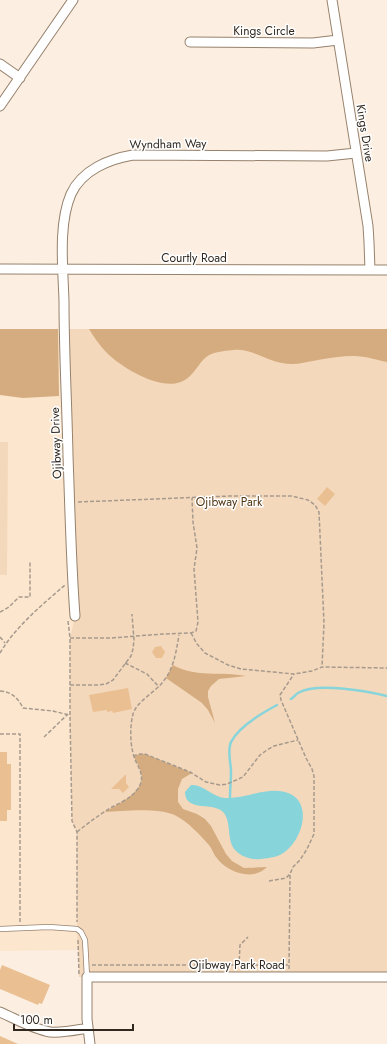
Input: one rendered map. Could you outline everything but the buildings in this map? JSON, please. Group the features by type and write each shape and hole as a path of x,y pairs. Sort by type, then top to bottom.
{"street":[{"path":"0,106 73,0"},
{"name":"Kings Drive","path":"332,0 368,226 370,270"},
{"name":"Kings Circle","path":"190,42 313,43 338,40"},
{"path":"0,64 20,78"},
{"name":"Wyndham Way","path":"64,269 63,231 67,204 72,192 81,180 104,162 117,157 133,155 327,156 356,153"},
{"name":"Courtly Road","path":"0,269 387,270"},
{"name":"Ojibway Drive","path":"64,269 64,329 71,615"},
{"path":"83,977 90,1044"},
{"name":"Ojibway Park Road","path":"83,977 387,977"},
{"path":"0,1012 50,1032 63,1032 88,1028"}],"lane":[{"path":"0,929 77,929 81,932 85,940 86,965 83,977"}],"path":[{"path":"76,502 230,496 292,496 308,500 315,505 319,512 320,520 324,623 322,666"},
{"path":"70,638 98,639 179,634 191,633 196,630 198,622 194,569 196,548 192,498"},
{"path":"0,612 9,607 19,597 30,597 30,562"},
{"path":"0,653 6,643 66,584 66,592"},
{"path":"70,685 106,684 113,680 131,656 134,636 132,614"},
{"path":"71,615 70,716 72,821 76,832 78,965 83,977"},
{"path":"191,633 204,653 228,665 259,671 294,674 312,671 322,666 387,668"},
{"path":"76,832 90,821 130,797 137,790 141,782 142,774 133,756 131,735 134,713 139,704 159,687 168,676 173,666 179,634"},
{"path":"0,637 6,643"},
{"path":"125,664 147,674 159,687"},
{"path":"289,977 290,874 293,867 300,860 307,849 314,834 315,826 314,776 280,695 294,674"},
{"path":"0,692 13,695 18,698 23,708 53,711 70,716"},
{"path":"44,738 67,715"},
{"path":"0,734 20,734 20,929"},
{"path":"133,756 145,754 192,773 206,782 220,785 227,784 243,777 260,755 270,748 298,740"},
{"path":"269,881 286,878 290,874"},
{"path":"239,966 240,945 248,937"},
{"path":"78,965 289,965"}],"shaded area":[{"path":"0,329 64,329 75,616 70,638 72,821 77,832 78,950 0,951"},
{"path":"0,329 58,329 59,396 23,398 0,395"},
{"path":"89,329 387,329 387,362 367,357 345,356 296,364 286,364 252,352 233,350 217,352 210,355 201,362 192,374 183,381 174,384 164,383 143,377 122,365 104,350"},
{"path":"173,665 191,672 246,676 219,679 211,686 208,691 208,697 215,723 208,710 202,703 166,678"},
{"path":"145,754 192,773 182,779 178,789 178,802 183,809 197,814 205,819 211,826 226,854 232,861 244,868 267,867 255,874 233,871 220,862 209,846 194,829 178,817 171,814 143,810 105,812 124,801 140,786 142,780 140,771 133,756"}],"green space":[{"name":"Ojibway Park","path":"64,329 387,329 387,977 79,977 77,929 77,832 72,821 70,716 70,638 75,616"},
{"path":"0,442 8,442 7,575 0,575"}],"water":[{"path":"191,785 200,786 220,797 225,798 240,797 270,791 285,792 294,796 300,802 303,819 301,828 292,845 286,851 277,856 258,859 244,856 238,853 233,847 228,822 224,813 214,808 195,805 186,798 185,792"}],"waterway":[{"path":"291,699 298,693 317,688 342,688 387,696"},
{"path":"230,797 231,772 229,753 231,742 245,725 277,705"}]}
